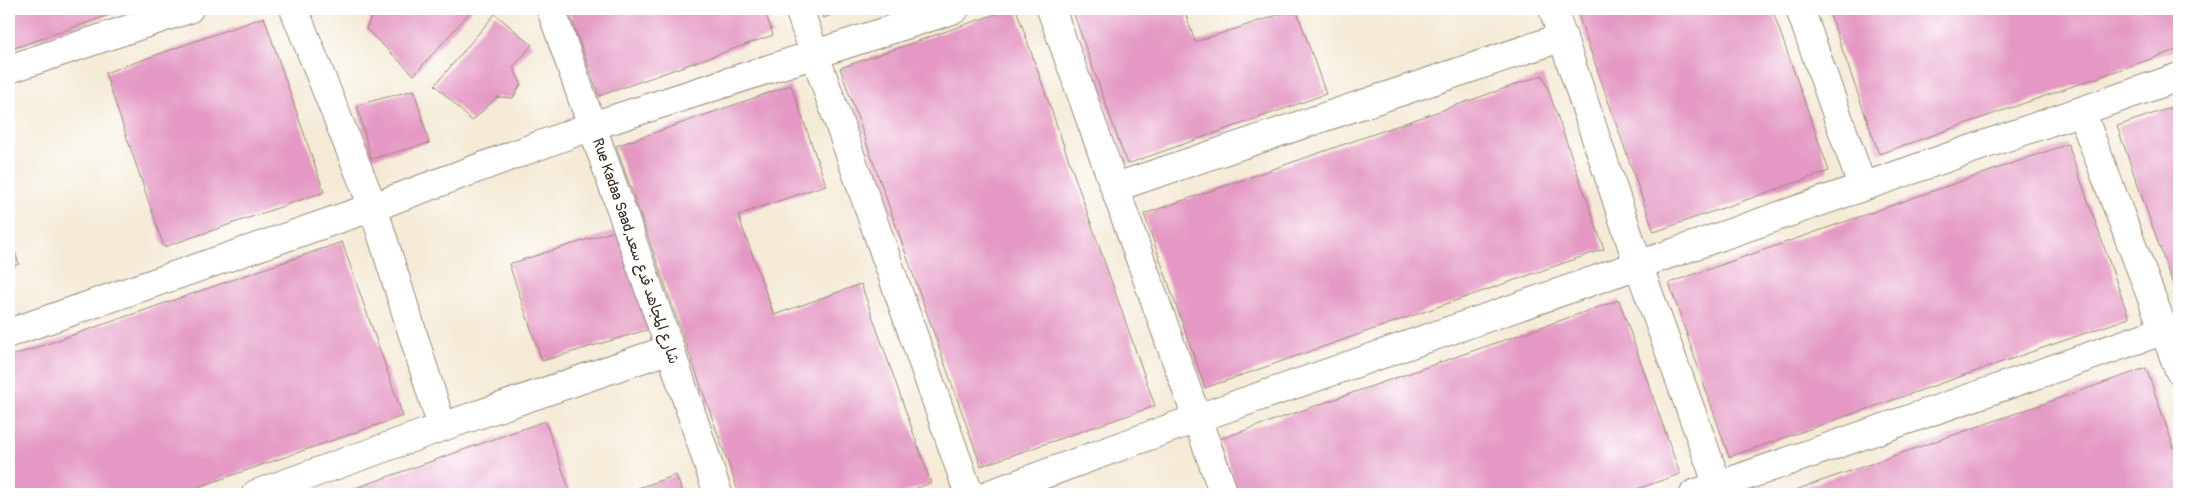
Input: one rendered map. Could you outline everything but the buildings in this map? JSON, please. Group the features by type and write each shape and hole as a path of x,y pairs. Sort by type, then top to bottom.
{"street":[{"path":"9,69 188,9"},
{"path":"294,9 373,207 442,427"},
{"name":"Rue Kadaa Saad,شارع المجاهد قدع سعد","path":"551,9 718,494"},
{"path":"799,9 968,494"},
{"path":"9,332 373,207 592,126 955,9"},
{"path":"1052,9 1224,494"},
{"path":"1553,9 1711,491 2165,330"},
{"path":"1800,9 1862,186"},
{"path":"1116,187 1563,38"},
{"path":"990,494 1198,418 2179,77"},
{"path":"2081,110 2179,370"},
{"path":"256,494 442,427 670,350"}]}
